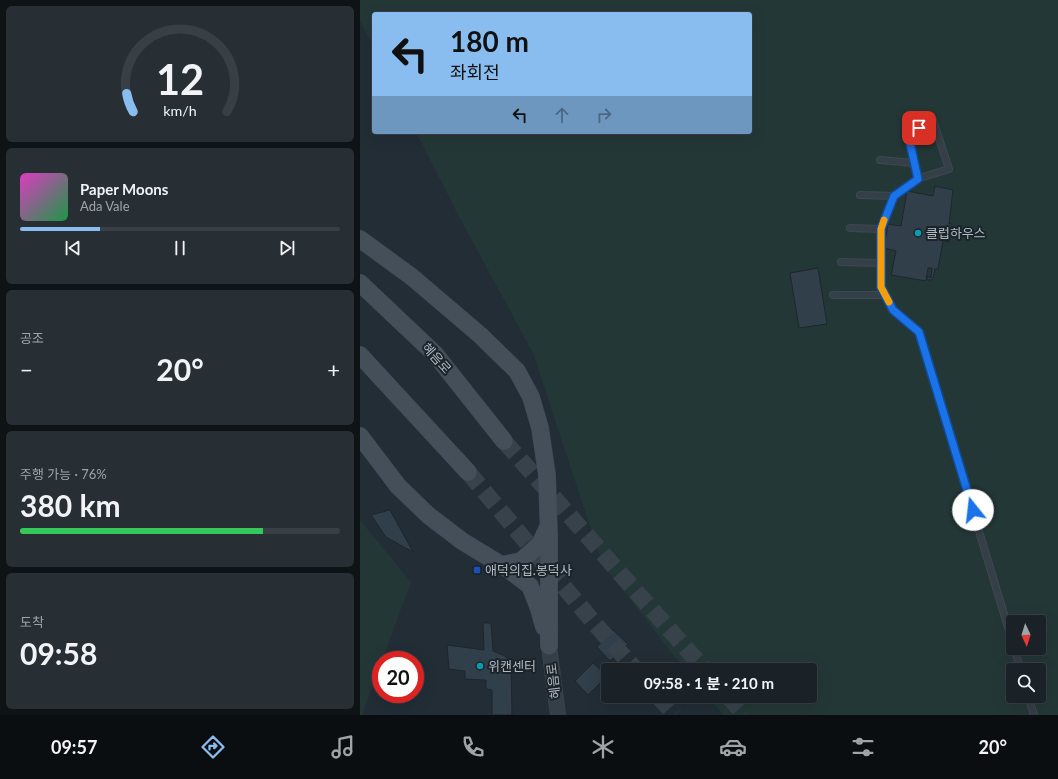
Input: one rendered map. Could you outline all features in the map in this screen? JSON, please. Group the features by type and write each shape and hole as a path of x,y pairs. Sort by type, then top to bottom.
{"main road":[{"path":"360,239 412,277 480,335 517,371 531,397 540,428 547,476 549,526 549,646"},
{"name":"혜음로","path":"360,283 435,354 504,441"},
{"path":"360,355 468,472"},
{"path":"360,436 398,486 428,515 462,541 502,565 530,586 539,609 549,646"},
{"path":"502,565 521,561 540,544 549,526"}],"street":[{"name":"혜음로","path":"549,646 558,715"}],"lane":[{"path":"918,179 910,143 919,128 933,120 949,169 918,179 894,196 881,229 881,287 893,310 919,332 1006,621"},
{"path":"880,160 914,163"},
{"path":"860,195 894,196"},
{"path":"850,228 881,229"},
{"path":"841,262 881,263"},
{"path":"833,295 885,295"},
{"path":"1030,703 1034,715"}],"shaded area":[{"path":"360,0 1058,0 1058,715 723,715 713,703 817,703 817,663 680,663 602,563 533,353 456,211 417,134 752,134 752,12 372,12 372,45 360,21"},
{"path":"360,520 411,582 385,651 372,651 372,688 362,715 360,715"}],"building":[{"name":"클럽하우스","path":"935,186 953,190 949,224 952,224 949,242 943,241 938,269 935,269 931,280 928,280 927,277 926,281 891,275 896,251 884,248 888,224 901,226 907,191 933,196","holes":["928,268 932,268 931,278 927,276"]},
{"path":"818,268 827,324 799,328 790,273"},
{"path":"390,510 413,552 386,537 371,515"},
{"name":"위캔센터","path":"483,623 491,623 493,651 505,656 511,663 512,715 492,715 492,690 486,689 486,680 465,679 465,671 449,669 447,645 484,650"},
{"path":"613,630 628,644 610,661 597,647"},
{"path":"593,663 601,670 601,682 588,695 575,681"}],"tunnel":[{"path":"504,441 699,663"},
{"path":"468,472 595,624 630,663"},
{"path":"664,703 675,715"},
{"path":"734,703 745,715"}],"slow traffic":[{"path":"884,220 881,229 881,287 889,302"}],"place":[{"name":"클럽하우스","path":"918,233"},
{"name":"애덕의집.봉덕사","path":"477,570"},
{"name":"위캔센터","path":"480,666"}],"route":[{"path":"919,128 910,143 918,179 894,196 881,229 881,287 893,310 919,332 973,510"}]}
